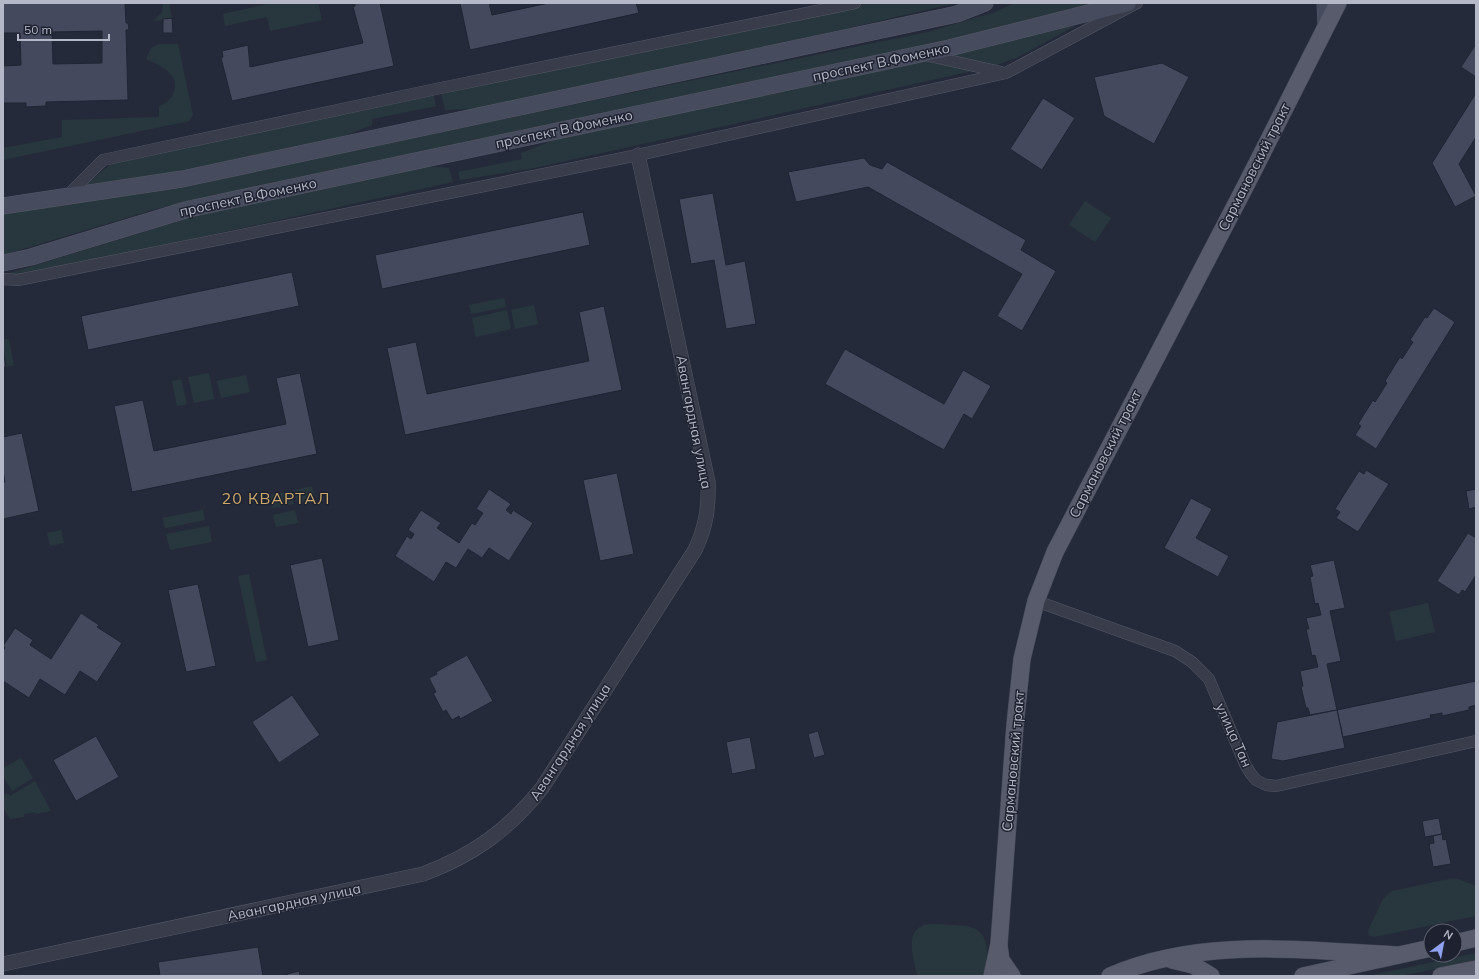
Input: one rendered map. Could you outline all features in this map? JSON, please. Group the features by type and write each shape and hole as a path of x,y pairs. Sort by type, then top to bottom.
{"main road":[{"path":"3,206 182,179 957,14 986,3"},
{"path":"1326,3 1326,25"},
{"name":"Сармановский тракт","path":"992,976 999,944 1017,703 1022,659 1036,601 1055,552 1247,183 1338,3"},
{"name":"проспект В.Фоменко","path":"3,263 189,209 920,54 1118,4"},
{"path":"1463,941 1476,938"},
{"name":"Сармановский тракт","path":"999,944 1001,960 1012,976"},
{"path":"1110,976 1164,958 1255,948 1396,955"},
{"path":"1303,976 1423,950"},
{"path":"1164,958 1193,965 1211,976"},
{"path":"1441,976 1476,969"}],"street":[{"path":"67,196 103,160 421,92 855,3"},
{"path":"3,279 18,280 638,155 1006,73 1137,3"},
{"path":"920,54 1006,73"},
{"name":"Авангардная улица","path":"3,964 423,874 448,865 486,843 514,820 542,788 695,550 703,532 707,515 708,482 638,155"},
{"name":"улица Тан","path":"1036,601 1175,651 1192,662 1209,679 1245,764 1256,780 1266,785 1276,786 1476,741"}],"shaded area":[{"path":"163,3 169,3 172,18 153,21 162,12"},
{"path":"272,3 318,3 322,20 270,31 267,17 225,26 223,14"},
{"path":"869,3 956,3 827,33 481,108 445,110 441,93"},
{"path":"1015,3 1087,3 1092,7 962,41 156,209 3,255 3,213 445,131 928,32 995,12"},
{"path":"1077,25 1016,58 991,67 534,168 460,180 458,172 522,159 521,153 557,139"},
{"path":"159,44 178,44 193,115 189,121 3,160 3,148 62,137 62,120 159,117 159,106 167,102 175,90 175,85 172,76 167,71 146,59 151,48"},
{"path":"433,94 436,106 372,119 372,125 339,138 174,172 86,185 111,164"},
{"path":"423,166 449,168 453,182 22,276 3,275 206,213"},
{"path":"1085,201 1111,218 1095,242 1069,225"},
{"path":"504,298 506,307 471,314 469,305"},
{"path":"534,305 538,324 515,329 511,310"},
{"path":"507,310 511,329 476,337 472,318"},
{"path":"9,339 14,365 6,367 3,340"},
{"path":"209,373 214,399 194,403 188,377"},
{"path":"246,375 250,392 221,398 217,381"},
{"path":"181,379 187,404 177,406 172,381"},
{"path":"312,486 315,499 297,503 294,490"},
{"path":"291,491 294,504 272,508 269,495"},
{"path":"203,510 205,520 165,528 163,518"},
{"path":"295,510 298,523 276,527 273,515"},
{"path":"209,526 212,542 170,550 166,534"},
{"path":"61,530 64,543 50,546 47,533"},
{"path":"249,574 267,660 256,662 238,576"},
{"path":"1428,603 1435,632 1396,641 1389,612"},
{"path":"21,758 33,778 12,791 3,776 3,768"},
{"path":"35,781 51,811 35,814 35,812 24,814 24,817 10,819 3,808 3,795 8,794 10,796"},
{"path":"1449,879 1458,879 1476,886 1476,916 1442,923 1423,923 1423,927 1374,937 1369,935 1368,931 1383,899 1392,891"},
{"path":"927,924 964,926 979,931 986,942 987,949 983,976 917,976 912,948 913,935 922,926"},
{"path":"1476,953 1476,960 1463,963 1463,956"},
{"path":"1429,963 1462,963 1401,976 1367,976"}],"building":[{"path":"3,3 125,3 126,23 128,23 129,30 126,30 128,100 46,102 46,106 26,107 26,103 3,103 3,66 21,65 20,33 3,33","holes":["102,31 102,63 53,64 52,32"]},
{"path":"355,3 380,3 394,66 232,101 221,58 223,57 222,51 248,45 250,67 363,43 353,7 355,6"},
{"path":"460,3 489,3 492,15 549,3 636,3 639,13 470,50"},
{"path":"172,18 173,33 163,33 163,19"},
{"path":"1476,44 1476,77 1461,67"},
{"path":"1162,63 1189,77 1154,144 1104,116 1094,77"},
{"path":"1476,93 1476,137 1459,164 1476,196 1455,207 1432,163"},
{"path":"1043,98 1075,118 1042,170 1010,149"},
{"path":"864,158 870,165 882,169 887,162 1026,240 1021,250 1056,271 1022,331 997,316 1022,274 868,187 796,202 788,172"},
{"path":"713,193 726,265 745,261 756,324 726,329 714,260 691,264 679,199"},
{"path":"583,212 590,245 382,289 375,255"},
{"path":"292,272 299,306 88,350 81,316"},
{"path":"604,306 622,390 405,435 387,348 416,342 427,394 589,361 579,312"},
{"path":"1434,308 1455,322 1376,449 1355,435 1361,426 1358,424 1373,400 1375,402 1387,383 1385,381 1400,357 1402,359 1413,342 1410,340 1425,317 1427,318"},
{"path":"845,349 944,404 963,370 991,386 972,419 964,414 944,450 825,384"},
{"path":"3,351 6,367 3,367"},
{"path":"300,373 317,454 132,492 114,406 143,400 154,451 286,424 276,378"},
{"path":"22,433 39,511 3,519 3,482 5,482 3,471 3,437"},
{"path":"1366,470 1389,484 1358,532 1336,518 1340,512 1335,509 1359,471 1364,474"},
{"path":"617,473 634,554 600,561 583,480"},
{"path":"489,489 511,504 506,510 511,514 513,510 533,523 509,561 489,548 482,558 468,549 456,568 446,562 434,582 395,556 407,536 411,539 414,534 408,530 421,510 441,523 437,528 459,543 472,523 475,525 483,513 476,509"},
{"path":"1476,489 1476,507 1469,509 1466,491"},
{"path":"1191,498 1212,509 1196,538 1229,556 1218,577 1164,548"},
{"path":"1468,533 1476,538 1476,575 1465,592 1462,590 1459,595 1437,581"},
{"path":"322,558 339,640 308,647 290,565"},
{"path":"1334,560 1345,608 1330,611 1341,661 1327,664 1337,710 1310,715 1308,708 1306,708 1301,687 1303,686 1300,671 1318,667 1315,655 1312,656 1306,629 1309,629 1306,618 1321,615 1318,603 1315,604 1310,577 1313,576 1310,565"},
{"path":"198,584 216,666 186,672 168,590"},
{"path":"81,613 99,625 97,627 122,643 97,682 80,671 65,695 40,679 29,698 3,681 3,651 5,647 3,646 15,628 33,640 30,645 51,659"},
{"path":"467,655 493,701 460,719 459,716 452,720 446,710 443,712 433,693 436,692 429,678 437,674 436,672"},
{"path":"1476,681 1476,705 1469,707 1469,710 1442,716 1442,713 1430,715 1431,718 1343,737 1337,710"},
{"path":"292,695 320,735 279,763 252,722"},
{"path":"1337,710 1345,748 1283,761 1271,759 1277,722"},
{"path":"818,731 825,755 814,758 808,734"},
{"path":"96,736 119,777 76,801 53,760"},
{"path":"750,737 756,769 732,774 726,742"},
{"path":"1439,818 1442,834 1425,837 1422,821"},
{"path":"1442,834 1443,840 1446,839 1451,864 1433,867 1429,844 1434,843 1433,836"},
{"path":"258,947 263,976 160,976 158,962"},
{"path":"299,971 300,976 288,976 287,974"}],"district":[{"name":"20 КВАРТАЛ","path":"276,498"}]}
